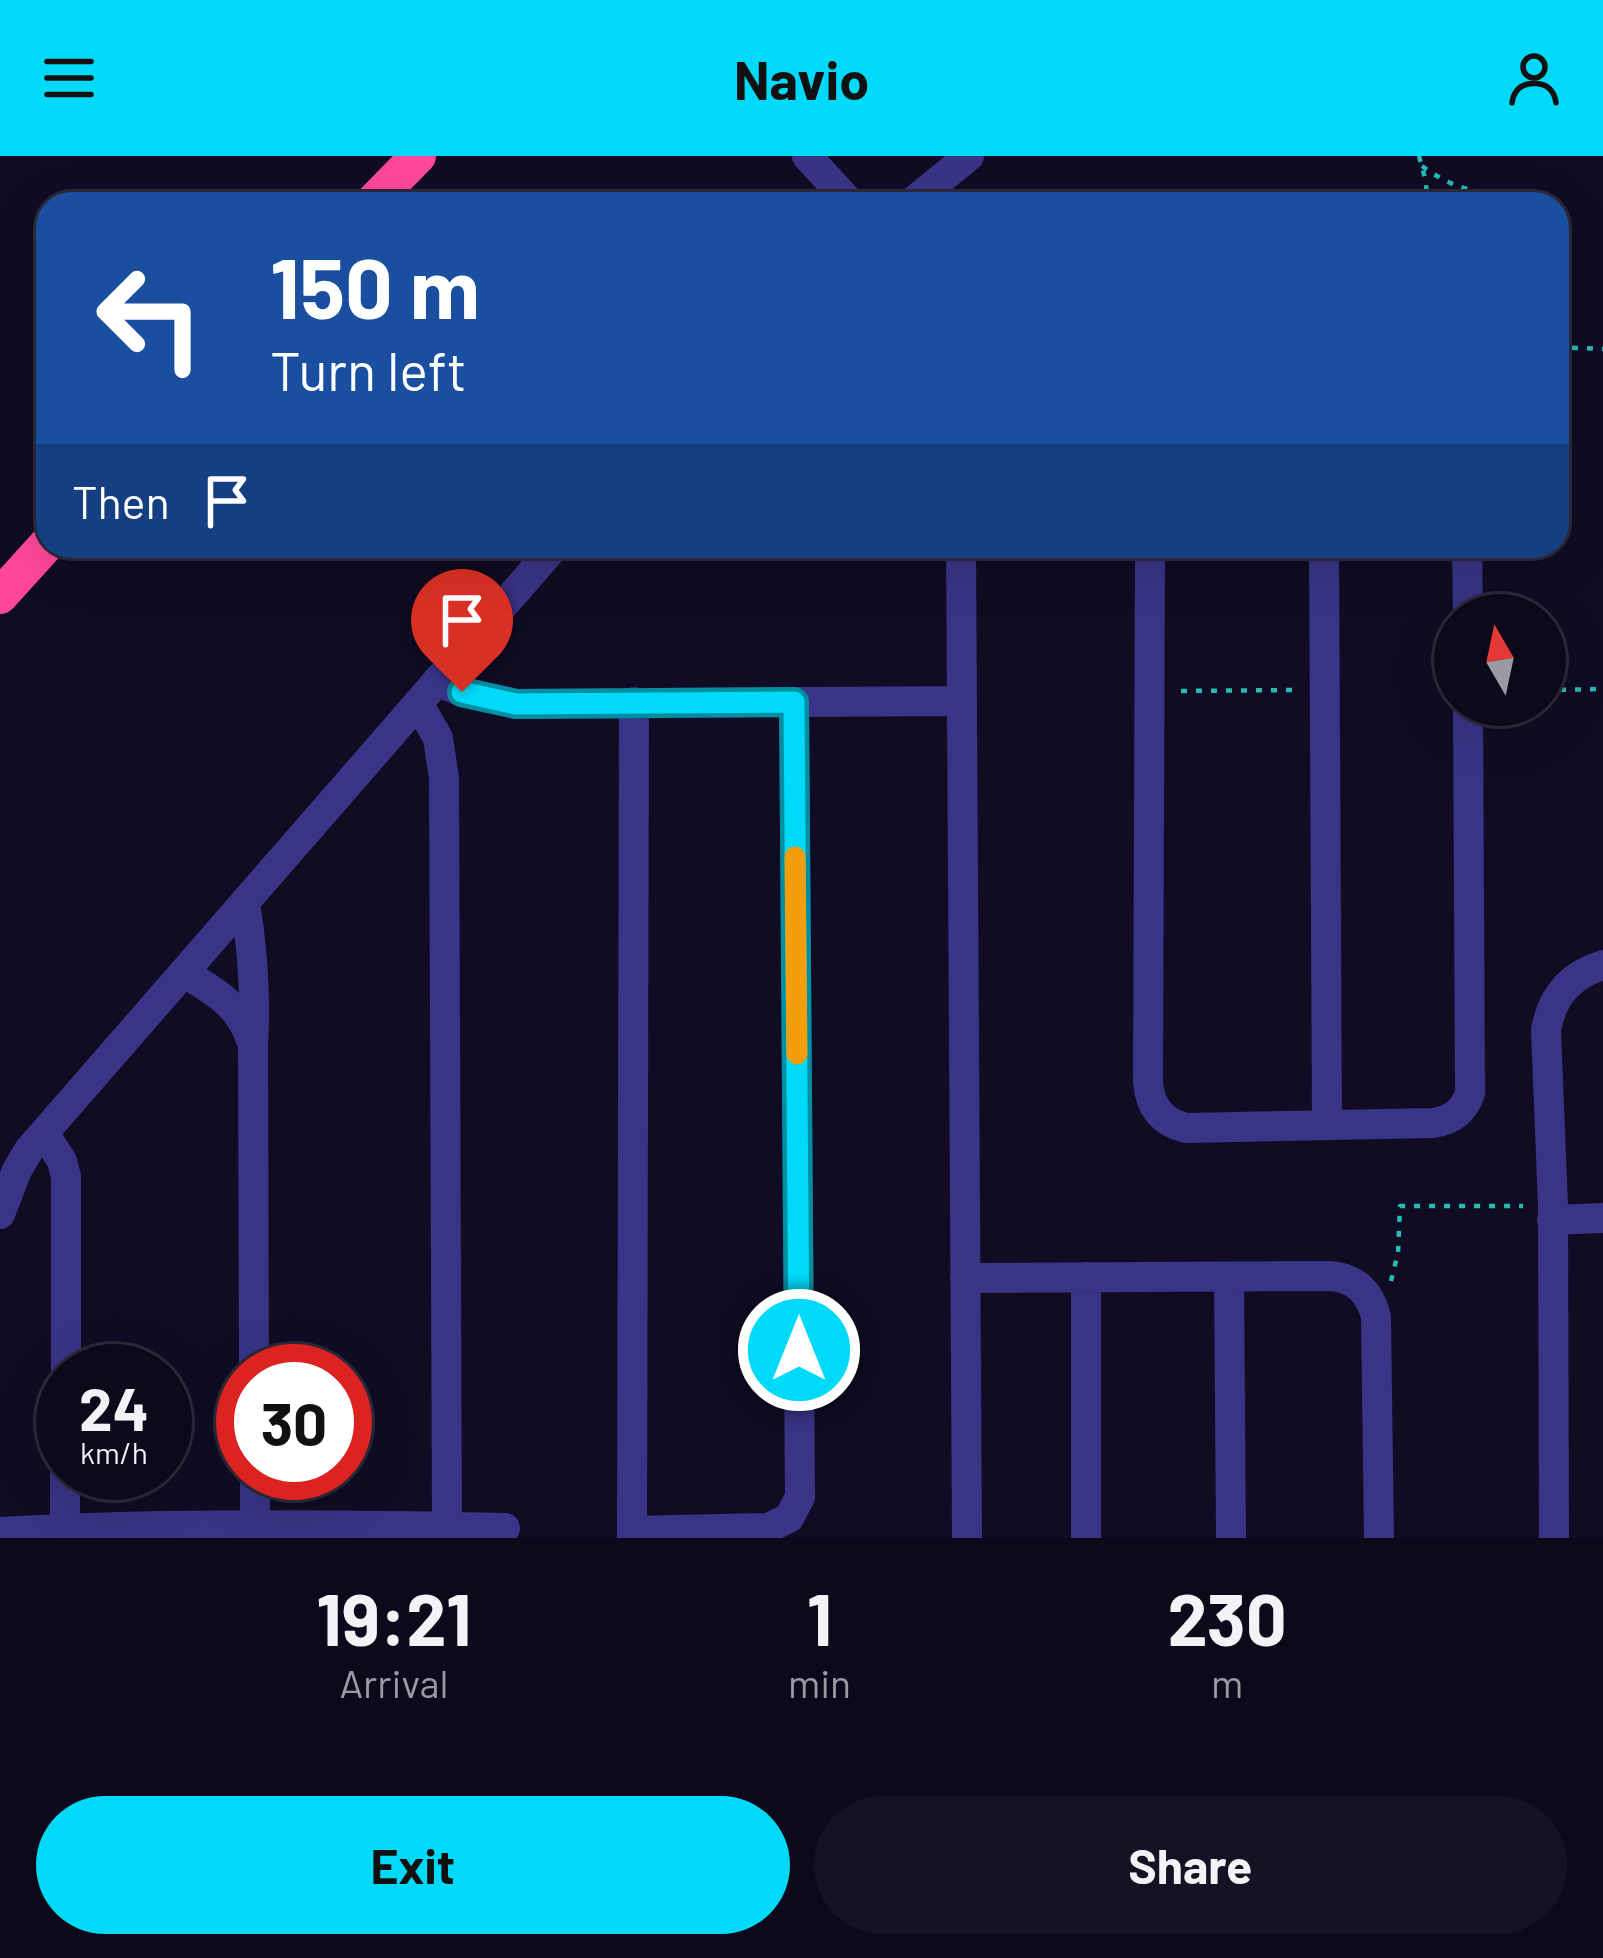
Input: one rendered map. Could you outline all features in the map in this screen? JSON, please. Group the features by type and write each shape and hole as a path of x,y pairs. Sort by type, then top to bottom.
{"highway":[{"path":"382,192 418,156"},
{"path":"0,596 36,556"}],"street":[{"path":"807,156 840,192"},
{"path":"925,192 969,156"},
{"path":"0,1214 17,1170 44,1133 545,558"},
{"path":"961,558 967,1538"},
{"path":"1150,558 1149,1095 1154,1108 1174,1125 1444,1121 1461,1111 1470,1093 1468,726"},
{"path":"1324,558 1327,1124"},
{"path":"1467,558 1468,594"},
{"path":"428,692 516,704 962,701"},
{"path":"428,692 444,778 448,1527"},
{"path":"634,702 633,1535 768,1528 789,1518 800,1497 794,702"},
{"path":"245,903 254,974 254,1344"},
{"path":"1554,1538 1546,1030 1563,988 1603,965"},
{"path":"184,973 231,1004 242,1016 253,1046"},
{"path":"44,1133 66,1177 66,1344"},
{"path":"1552,1213 1603,1219"},
{"path":"1229,1276 1232,1538"},
{"path":"1086,1277 1086,1538"},
{"path":"965,1278 1338,1277 1357,1284 1374,1307 1379,1538"},
{"path":"65,1500 65,1528"},
{"path":"255,1500 255,1524"},
{"path":"0,1532 255,1524 505,1528"}],"path":[{"path":"1419,156 1425,192"},
{"path":"1422,166 1464,190 1484,192"},
{"path":"1569,348 1603,349"},
{"path":"1151,691 1324,689"},
{"path":"1566,690 1603,689"},
{"path":"1374,1307 1396,1268 1400,1206 1552,1213"}],"slow traffic":[{"path":"795,857 797,1054"}],"route":[{"path":"462,692 516,704 794,702 799,1350"}]}
